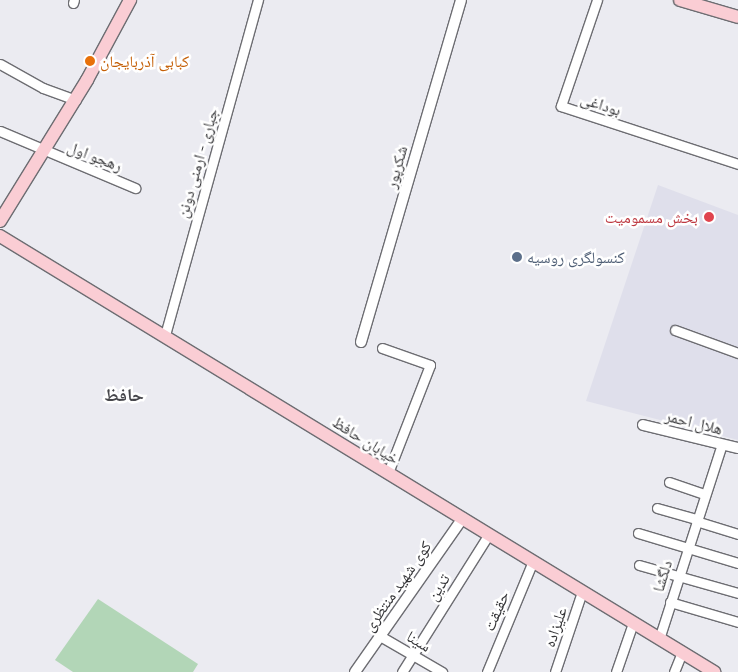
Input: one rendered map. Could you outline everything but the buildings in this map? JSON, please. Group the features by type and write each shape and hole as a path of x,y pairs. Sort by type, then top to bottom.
{"main road":[{"path":"0,221 76,100 130,0"},
{"path":"680,0 738,17"},
{"name":"خیابان حافظ","path":"0,236 714,672"}],"street":[{"name":"جباری - ارمنی دونن","path":"165,335 258,0"},
{"name":"شکرپور","path":"361,342 461,0"},
{"name":"بوداغی","path":"597,0 561,106 738,164"},
{"path":"0,64 43,88 76,100"},
{"name":"رهجو اول","path":"0,131 44,152 135,188"},
{"path":"675,330 738,353"},
{"path":"382,348 430,365 388,473"},
{"name":"هلال احمر","path":"644,424 738,448"},
{"name":"دلگشا","path":"659,639 686,547 722,444"},
{"path":"669,482 704,494"},
{"path":"657,508 738,534"},
{"name":"کوی شهید منتظری","path":"355,672 463,518"},
{"path":"638,533 738,563"},
{"name":"تدین","path":"413,655 489,534"},
{"name":"حقیقت","path":"487,672 533,561"},
{"path":"639,565 738,593"},
{"name":"علیزاده","path":"555,672 582,592"},
{"path":"670,602 738,622"},
{"path":"616,672 633,623"},
{"name":"سینا","path":"380,636 442,672"},
{"path":"674,672 682,652"},
{"path":"402,672 413,655"}],"shaded area":[{"path":"658,185 738,215 738,440 586,401"}],"green space":[{"path":"98,599 198,664 193,672 73,672 55,660"}],"place":[{"name":"کبابی آذربایجان","path":"90,61"},
{"name":"بخش مسمومیت","path":"709,217"},
{"name":"کنسولگری روسیه","path":"517,257"}],"district":[{"name":"حافظ","path":"124,394"}]}
